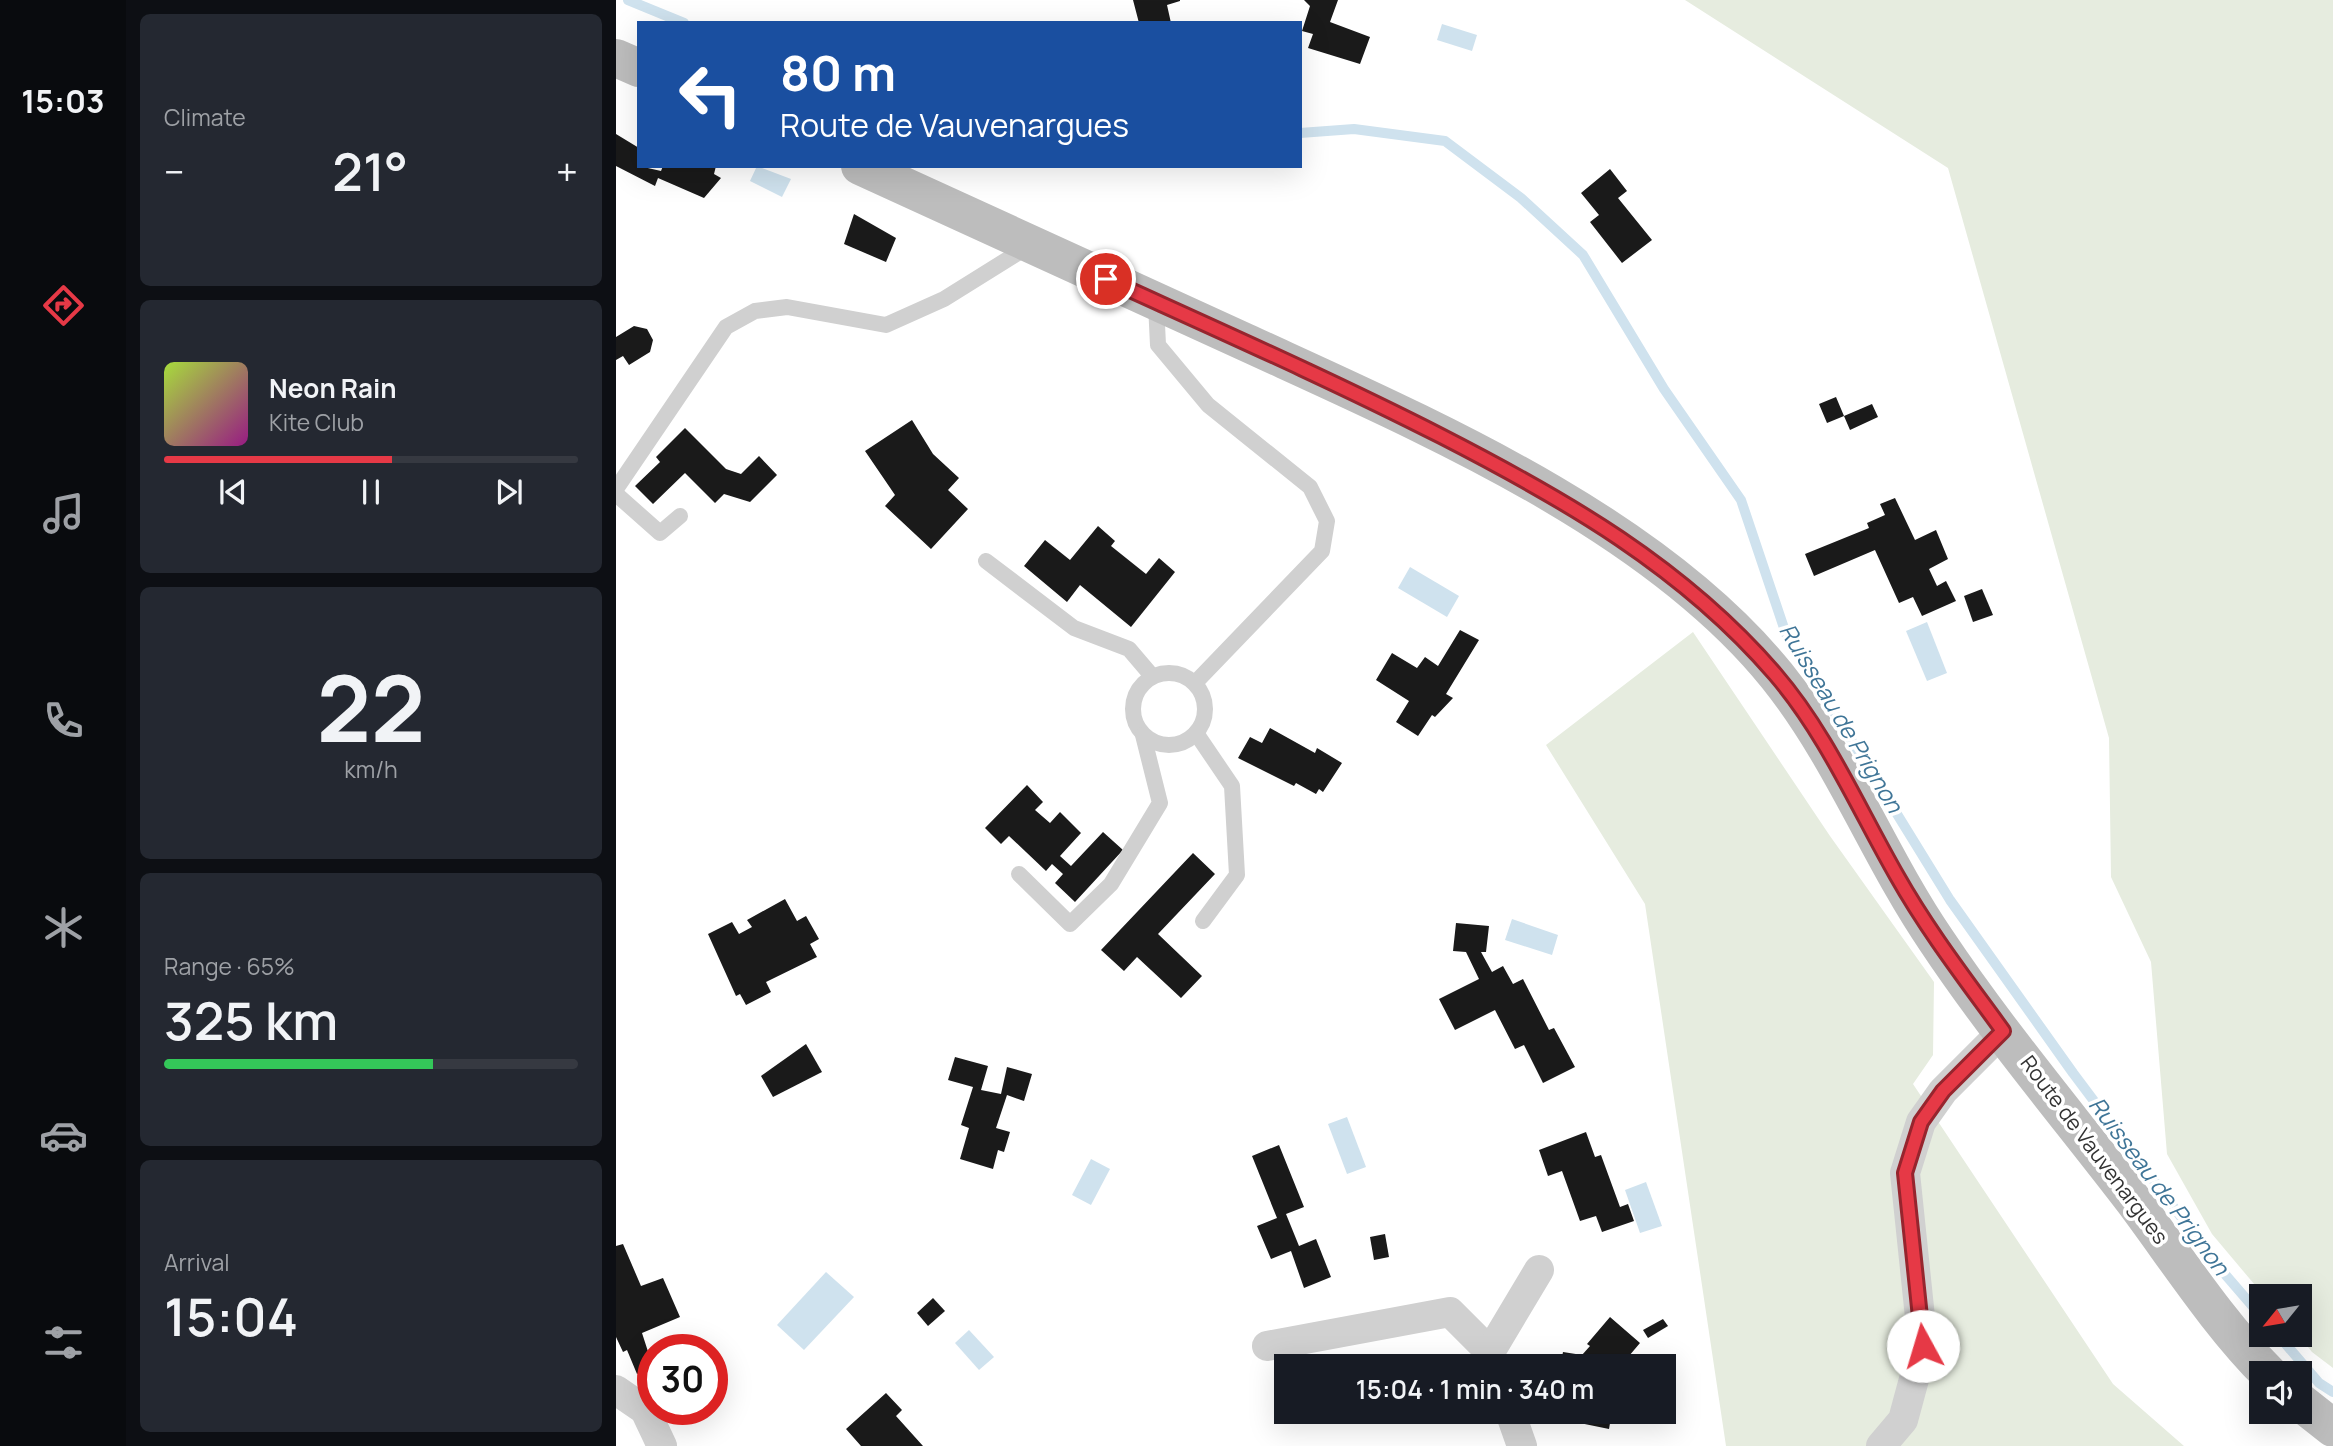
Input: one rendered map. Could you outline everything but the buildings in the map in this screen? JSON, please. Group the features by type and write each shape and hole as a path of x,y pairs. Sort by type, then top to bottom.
{"main road":[{"path":"616,58 637,67"},
{"name":"Route de Vauvenargues","path":"864,168 1351,390 1513,473 1590,518 1661,565 1722,617 1776,675 1821,738 1936,940 2257,1361"},
{"path":"2312,1411 2333,1427"}],"street":[{"path":"1881,1446 1903,1420 1923,1346 1905,1173 1921,1122 1943,1091 2003,1031"},
{"path":"1495,1354 1539,1270"},
{"path":"1268,1346 1450,1311 1488,1354"},
{"path":"616,1390 645,1410 662,1446"},
{"path":"1514,1424 1522,1446"}],"lane":[{"path":"680,516 660,533 616,492 726,327 755,311 787,307 886,325 944,299 1031,244"},
{"path":"1155,301 1158,345 1208,405 1310,487 1327,521 1322,551 1195,683"},
{"path":"986,562 1074,628 1129,649 1153,676"},
{"path":"1019,874 1070,924 1111,884 1160,803 1143,735 1133,715 1136,692 1153,676 1175,673 1195,683 1205,704 1202,726 1196,733 1186,742 1163,746 1143,735"},
{"path":"1196,733 1232,786 1237,875 1203,921"}],"shaded area":[{"path":"1685,0 2333,0 2333,1368 2309,1348 2312,1348 2312,1284 2254,1284 2212,1234 2167,1154 2151,962 2111,877 2109,738 1948,168"},
{"path":"1693,632 1830,836 1934,982 1933,1055 1913,1084 2113,1384 2184,1446 1726,1446 1645,904 1546,745"}],"water":[{"path":"1442,24 1477,35 1472,51 1437,40"},
{"path":"756,168 791,179 782,197 750,181"},
{"path":"1410,567 1459,596 1447,617 1398,588"},
{"path":"1927,622 1947,673 1927,681 1906,631"},
{"path":"1512,919 1558,935 1552,955 1505,940"},
{"path":"1347,1117 1366,1167 1347,1174 1328,1124"},
{"path":"1091,1159 1110,1169 1091,1205 1072,1195"},
{"path":"1646,1182 1662,1226 1640,1233 1625,1190"},
{"path":"826,1272 854,1297 804,1350 777,1325"},
{"path":"969,1330 994,1357 979,1370 955,1343"}],"waterway":[{"name":"Ruisseau de Prignon","path":"628,0 679,21"},
{"name":"Ruisseau de Prignon","path":"1302,133 1354,129 1445,141 1521,198 1583,255 1664,389 1741,500 1786,634 1950,900 2073,1073 2217,1265 2249,1302"},
{"name":"Ruisseau de Prignon","path":"2289,1348 2319,1383 2333,1392"}],"route":[{"path":"1106,279 1351,390 1513,473 1590,518 1661,565 1722,617 1776,675 1821,738 1936,940 2003,1031 1943,1091 1921,1122 1905,1173 1923,1346"}]}
